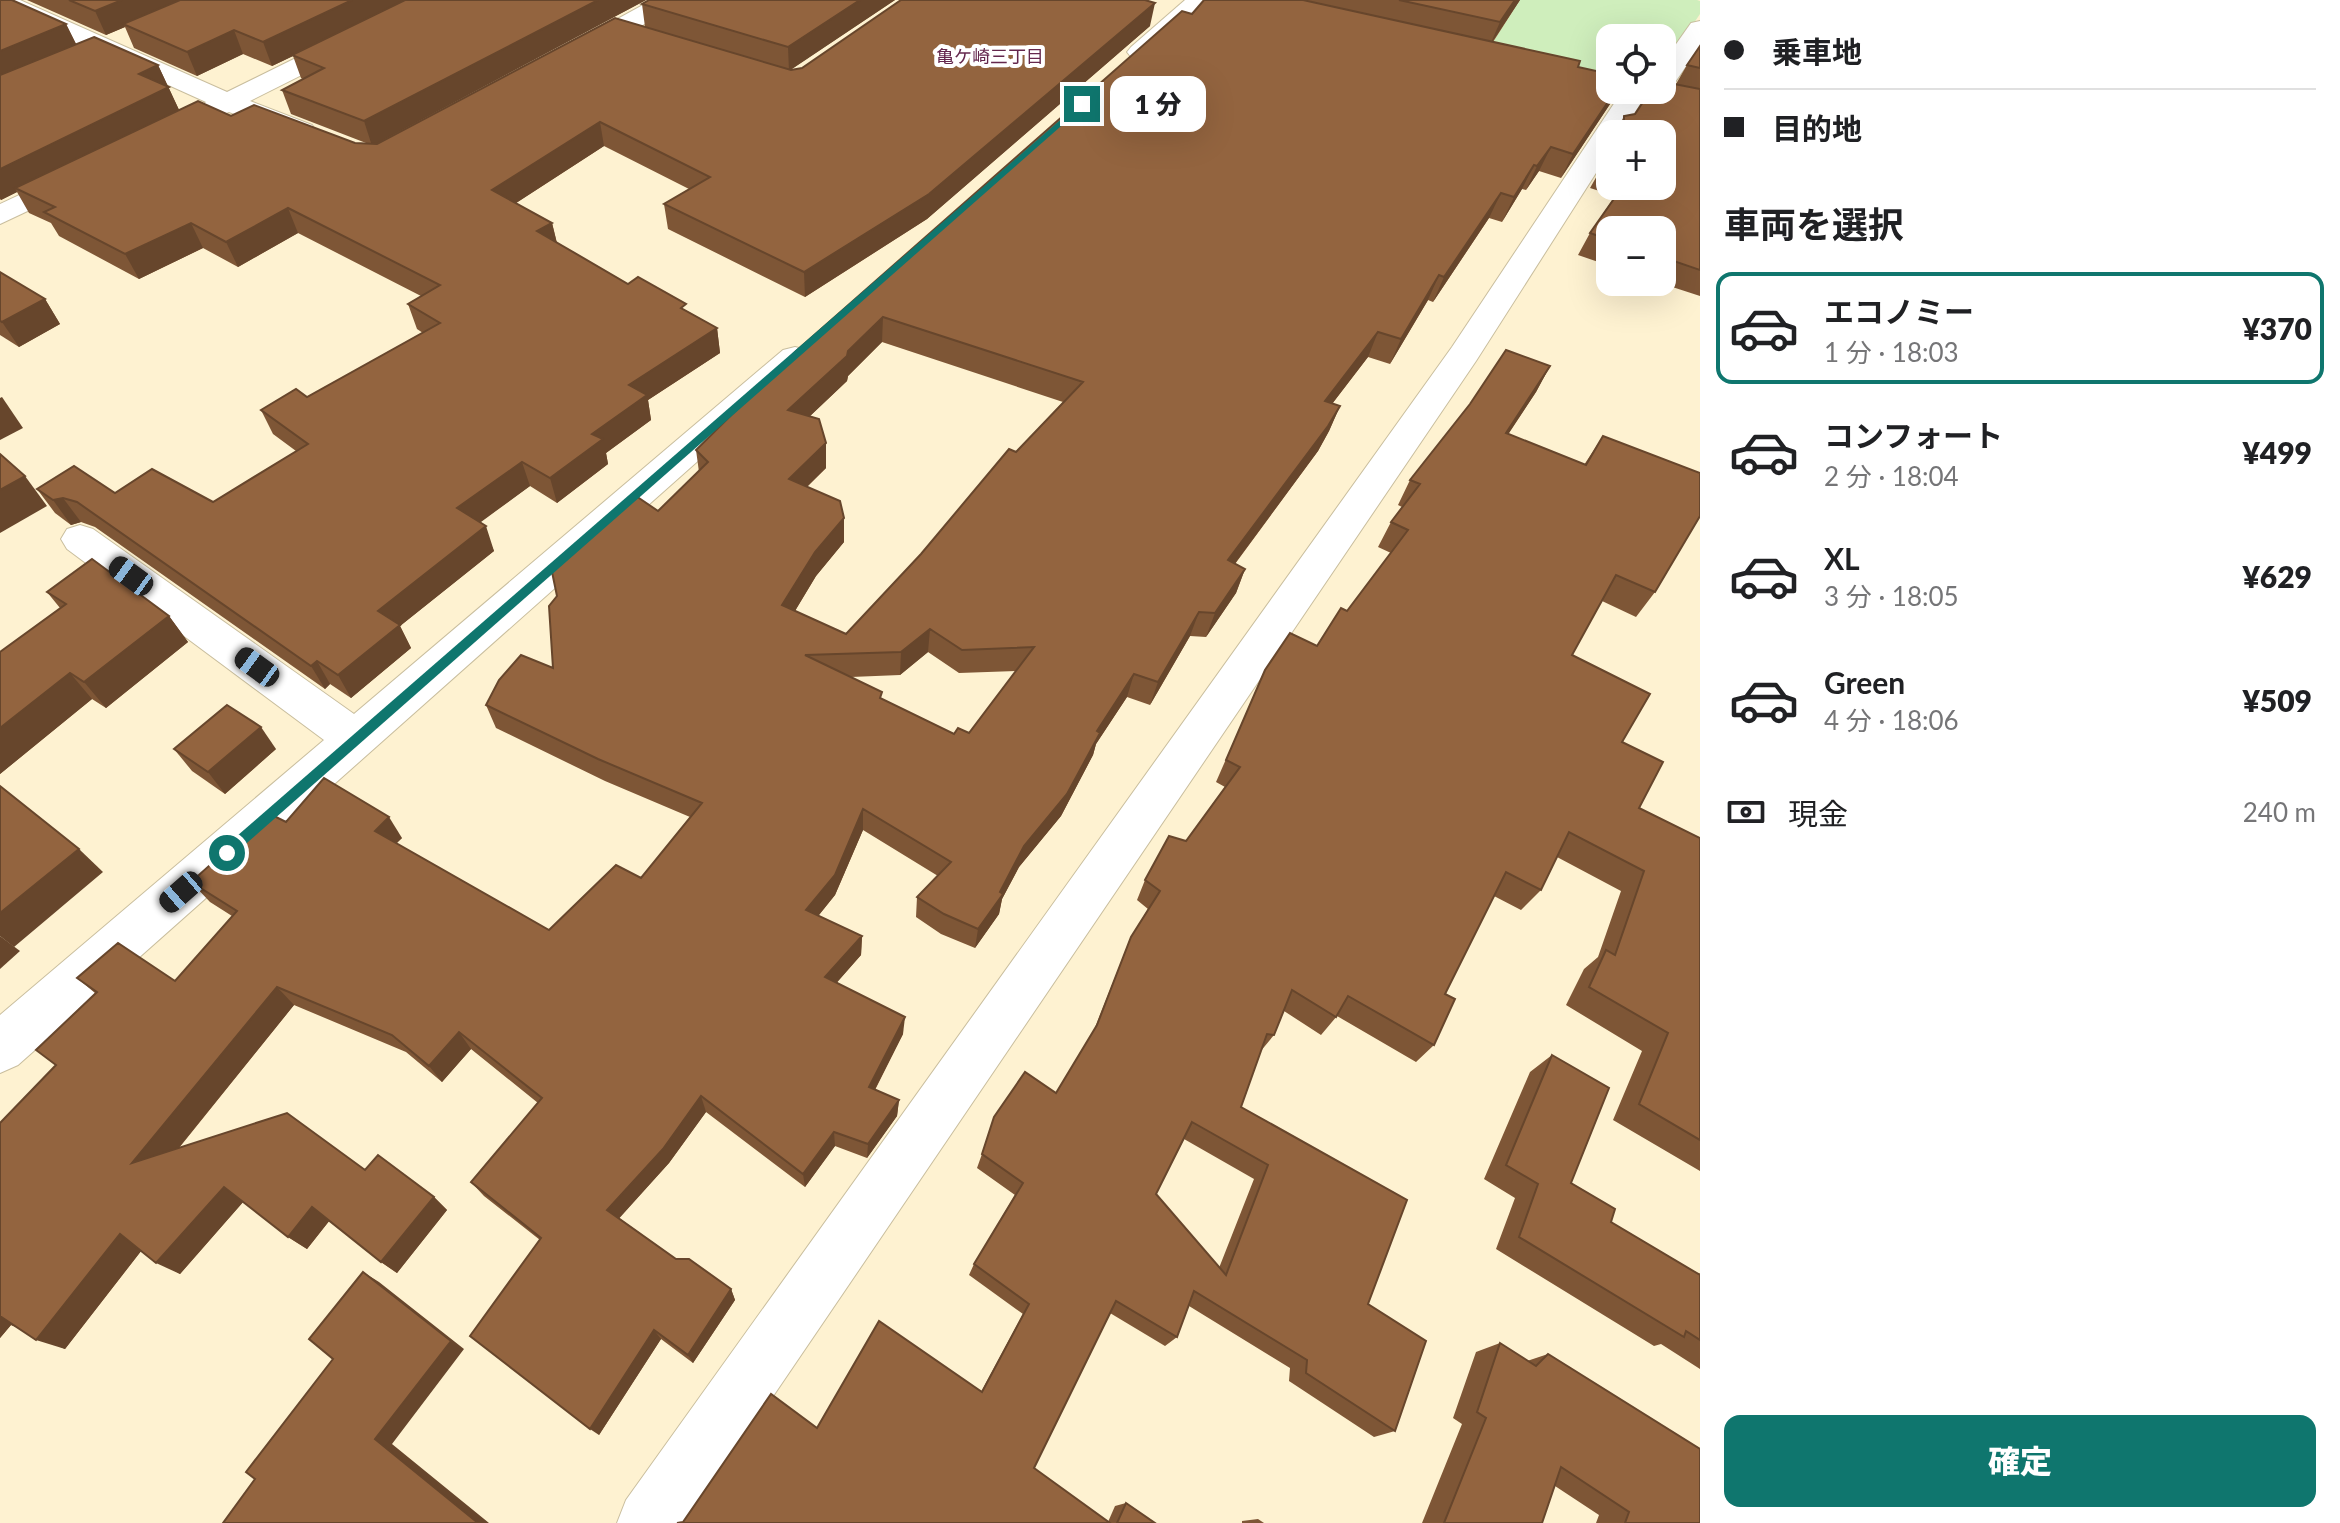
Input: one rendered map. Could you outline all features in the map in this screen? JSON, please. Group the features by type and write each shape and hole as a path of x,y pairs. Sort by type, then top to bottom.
{"street":[{"path":"0,0 227,102 330,142"},
{"path":"185,124 432,0"},
{"path":"550,65 670,0"},
{"path":"1117,72 1199,0"},
{"path":"1676,57 1700,28"},
{"path":"618,30 647,39"},
{"path":"78,60 132,36"},
{"path":"1676,96 1685,99"},
{"path":"649,1523 1639,104"},
{"path":"0,215 99,166"},
{"path":"0,1048 824,331"},
{"path":"80,539 357,740"}],"green space":[{"path":"1520,0 1700,1 1700,14 1676,49 1676,24 1596,24 1596,72 1487,51"}],"building":[{"path":"0,0 12,0 66,24 0,51"},
{"path":"69,0 122,0 95,11"},
{"path":"180,0 352,0 263,42 234,30 187,52 123,24"},
{"path":"405,0 598,0 364,121 282,90 324,68 292,55"},
{"path":"649,0 860,0 788,47 642,4"},
{"path":"901,0 1145,0 1155,3 929,194 804,272 664,204 710,177 600,122 492,190 552,223 537,231 628,284 638,277 686,304 681,308 717,328 629,385 647,395 592,434 603,439 550,478 522,462 457,508 486,526 378,611 400,625 338,675 317,661 311,666 77,502 63,498 53,500 37,489 74,466 115,493 152,469 213,502 308,444 261,410 296,389 307,397 440,323 408,304 440,285 288,208 226,242 191,223 125,254 44,212 55,207 15,188 198,101 231,116 254,105 355,143 377,144 615,18 791,70 802,68"},
{"path":"1204,0 1303,0 1580,61 1578,67 1596,71 1596,104 1607,104 1573,154 1551,147 1537,166 1534,165 1514,197 1501,193 1444,277 1439,275 1401,339 1378,332 1325,401 1340,406 1228,560 1245,569 1215,613 1199,612 1158,682 1134,674 1097,731 1100,733 1067,794 1024,846 1000,892 1003,894 978,929 944,914 917,897 951,862 863,809 835,875 806,910 862,936 825,977 905,1017 869,1087 899,1100 868,1144 834,1132 803,1174 701,1096 663,1149 607,1210 676,1259 689,1259 731,1289 688,1355 654,1330 590,1429 470,1336 541,1238 471,1182 542,1098 459,1032 429,1066 392,1035 277,987 132,1163 287,1113 365,1170 378,1155 434,1197 381,1262 312,1207 288,1237 224,1187 156,1263 120,1234 36,1340 0,1316 0,1123 56,1065 36,1050 97,992 77,978 118,943 175,981 237,911 191,882 268,813 286,822 324,778 389,817 375,831 549,930 616,865 641,878 702,803 598,759 486,705 499,680 521,655 553,668 549,606 557,596 551,567 633,494 658,511 708,462 696,450 795,352 1182,11 1192,14","holes":["883,317 1083,382 1016,452 1009,449 921,554 846,634 782,605 815,552 844,518 840,501 789,479 826,443 819,419 788,410 847,356 848,351","930,629 962,650 1034,647 969,733 958,728 954,734 880,698 882,692 805,655 901,652"]},
{"path":"1399,0 1515,0 1500,22"},
{"path":"94,37 158,65 139,74 169,87 0,169 0,75"},
{"path":"1700,46 1700,68 1687,65"},
{"path":"1676,84 1700,89 1700,270 1676,262 1676,216 1602,216 1613,200 1676,200 1676,120 1624,120 1624,116 1635,114 1642,104 1676,104"},
{"path":"0,272 45,299 0,321"},
{"path":"1506,350 1550,366 1506,433 1586,465 1603,436 1700,473 1700,516 1655,592 1616,575 1572,655 1650,694 1622,742 1663,762 1639,808 1700,838 1700,1140 1639,1104 1668,1033 1589,987 1606,950 1615,955 1644,871 1569,832 1541,890 1506,872 1445,994 1455,999 1434,1045 1348,996 1336,1017 1292,990 1274,1035 1267,1034 1241,1107 1407,1200 1368,1304 1426,1341 1395,1431 1306,1373 1307,1360 1194,1291 1177,1337 1116,1301 1034,1468 1110,1523 677,1523 683,1522 771,1394 817,1428 879,1321 982,1392 1029,1304 974,1264 1023,1183 982,1154 994,1117 1025,1072 1056,1093 1097,1025 1131,937 1160,891 1145,880 1169,836 1186,841 1240,767 1226,760 1265,670 1290,633 1317,646 1341,608 1347,611 1408,530 1391,522 1420,484 1410,480 1470,404","holes":["1192,1122 1268,1165 1226,1275 1156,1194"]},
{"path":"0,454 25,476 0,490"},
{"path":"92,559 169,616 84,682 70,673 0,728 0,652 66,604 47,592"},
{"path":"227,705 261,727 208,772 174,749"},
{"path":"0,786 79,849 0,913"},
{"path":"1552,1055 1609,1088 1571,1183 1615,1209 1611,1222 1700,1275 1700,1340 1686,1331 1684,1337 1519,1237 1538,1184 1506,1165"},
{"path":"363,1272 451,1341 375,1439 478,1523 223,1523 255,1479 246,1472 333,1359 309,1339"},
{"path":"1500,1343 1536,1366 1548,1354 1700,1449 1700,1523 1625,1523 1629,1512 1561,1467 1542,1523 1444,1523 1486,1418 1477,1412"},
{"path":"1126,1503 1155,1523 1117,1523"}],"district":[{"name":"亀ケ崎三丁目","path":"990,56"}],"route":[{"path":"227,853 1082,104"}]}
